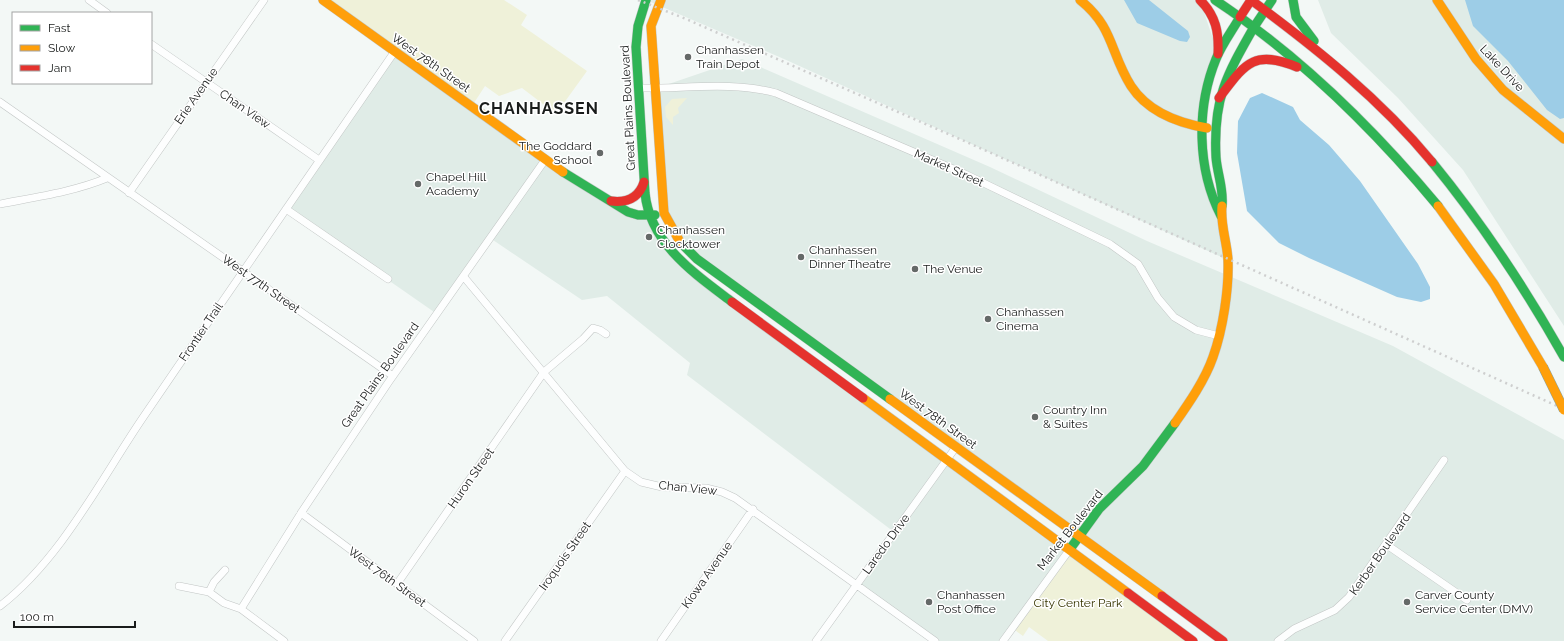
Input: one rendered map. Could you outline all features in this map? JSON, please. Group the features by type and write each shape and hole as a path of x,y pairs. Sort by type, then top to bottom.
{"street":[{"path":"89,0 106,12"},
{"name":"Erie Avenue","path":"129,193 264,0"},
{"name":"West 78th Street","path":"323,0 545,160 607,201 628,212 638,215 649,216 664,213 669,226 677,238 697,259 1223,641"},
{"name":"Great Plains Boulevard","path":"646,0 639,20 636,41 638,88 649,216"},
{"path":"661,0 651,26 654,89 664,213"},
{"path":"1080,0 1091,7 1103,21 1110,34 1125,75 1133,89 1148,104 1167,118 1187,125 1215,129"},
{"path":"1200,0 1209,8 1217,23 1220,41 1218,54"},
{"path":"1215,0 1254,27 1318,80 1366,124 1446,215 1496,285 1543,367 1564,410"},
{"path":"1251,0 1330,60 1388,114 1434,164 1466,203 1510,265 1564,356"},
{"name":"Market Boulevard","path":"1221,216 1213,203 1205,172 1202,118 1210,80 1218,54 1251,0"},
{"name":"Market Boulevard","path":"1003,641 1099,509 1143,466 1189,403 1213,358 1219,336 1226,295 1228,260 1221,216 1223,198 1216,159 1215,129 1219,98 1230,68 1272,0"},
{"path":"1293,0 1294,11 1300,24 1330,60"},
{"name":"Lake Drive","path":"1438,0 1476,59 1503,90 1564,139"},
{"name":"Chan View","path":"152,45 320,160"},
{"name":"Frontier Trail","path":"0,606 33,574 76,520 134,430 395,51"},
{"path":"1219,98 1241,69 1248,63 1262,57 1273,58 1290,63 1318,80"},
{"name":"Market Street","path":"638,88 654,89 740,86 759,88 776,93 965,174 1110,244 1138,264 1158,298 1174,317 1196,330 1219,336"},
{"path":"0,102 107,178"},
{"name":"Great Plains Boulevard","path":"241,609 301,513 393,376 545,160"},
{"path":"0,204 88,186 107,178"},
{"name":"West 77th Street","path":"107,178 393,376"},
{"path":"607,201 620,203 631,200 642,190 645,180"},
{"path":"286,209 388,279"},
{"path":"649,216 662,240 689,270 948,459 1193,641"},
{"name":"Chan View","path":"464,277 625,470 641,482 662,487 706,488 722,492 754,509 935,641"},
{"name":"Huron Street","path":"397,584 544,372 583,339 592,328 600,330 606,334"},
{"name":"Laredo Drive","path":"816,641 956,447"},
{"name":"Kerber Boulevard","path":"1278,641 1294,629 1341,606 1353,593 1444,460"},
{"name":"Iroquois Street","path":"505,641 625,470"},
{"name":"Kiowa Avenue","path":"661,641 754,509"},
{"name":"West 76th Street","path":"301,513 474,641"},
{"path":"1387,545 1467,600"},
{"path":"209,592 214,582 224,570"},
{"path":"179,586 209,592 224,603 241,609 284,641"}],"shaded area":[{"path":"646,0 1200,0 1218,54 1213,68 1203,152 1228,260 784,59"},
{"path":"1318,0 1564,0 1564,326 1463,170 1398,98 1331,33"},
{"path":"395,51 545,160 644,216 669,249 1070,549 1004,641 936,641 857,584 894,532 687,375 690,363 607,296 582,300 490,238 437,314 286,209"},
{"path":"742,59 990,167 1147,241 1393,346 1564,440 1564,641 1223,641 679,241 664,213 654,89"}],"green space":[{"path":"322,0 504,0 527,15 521,25 587,71 556,114 522,88 499,96 485,86 472,106"},
{"path":"687,98 678,108 679,113 673,117 673,125 666,117 665,107 672,99"},
{"name":"City Center Park","path":"1070,549 1194,641 1048,641 1029,627 1023,636 1012,628"}],"water":[{"path":"1124,0 1149,0 1188,31 1190,37 1187,42 1180,41 1137,23"},
{"path":"1465,0 1564,0 1564,118 1560,119 1547,110 1508,61 1473,26"},
{"path":"1262,93 1293,107 1300,120 1329,145 1360,181 1418,264 1430,287 1430,299 1421,302 1397,297 1309,258 1279,243 1247,211 1237,153 1238,121 1250,98"}],"railway":[{"path":"638,0 686,19 962,140 1564,409"}],"traffic: fast":[{"path":"646,0 638,26 636,47 645,193 649,211 656,228 665,243 676,256 732,302"},
{"path":"1215,0 1277,45 1306,69 1388,149 1438,206"},
{"path":"1254,27 1272,0"},
{"path":"1293,0 1296,17 1314,41"},
{"path":"1221,216 1207,179 1202,138 1202,118 1209,78 1218,53 1240,17"},
{"path":"1222,206 1222,193 1216,157 1219,103 1229,74 1254,27"},
{"path":"1432,162 1468,208 1502,256 1564,357"},
{"path":"563,172 628,212 638,215 655,215"},
{"path":"680,242 697,259 890,399"},
{"path":"1070,549 1099,509 1143,466 1175,423"}],"traffic: slow":[{"path":"323,0 563,172"},
{"path":"661,0 651,26 664,213 680,242"},
{"path":"1080,0 1091,10 1106,30 1124,74 1138,95 1146,103 1164,115 1185,123 1207,128"},
{"path":"1437,0 1476,59 1503,90 1564,139"},
{"path":"1175,423 1206,374 1217,346 1226,296 1228,271 1228,260 1222,220 1222,206"},
{"path":"1438,206 1494,284 1543,367"},
{"path":"1543,367 1564,410"},
{"path":"863,398 1128,593"},
{"path":"890,399 1162,596"}],"traffic: jam":[{"path":"1200,0 1213,18 1217,31 1218,54"},
{"path":"1240,17 1251,0 1275,18 1346,75 1369,96 1391,117 1432,162"},
{"path":"1219,98 1236,76 1251,63 1270,59 1297,67"},
{"path":"611,201 622,201 636,196 644,182"},
{"path":"732,302 863,398"},
{"path":"1128,593 1193,641"},
{"path":"1162,596 1223,641"}],"place":[{"name":"Chanhassen Train Depot","path":"688,57"},
{"name":"The Goddard School","path":"600,153"},
{"name":"Chapel Hill Academy","path":"418,184"},
{"name":"Chanhassen Clocktower","path":"649,237"},
{"name":"Chanhassen Dinner Theatre","path":"801,257"},
{"name":"The Venue","path":"915,269"},
{"name":"Chanhassen Cinema","path":"988,319"},
{"name":"Country Inn & Suites","path":"1035,417"},
{"name":"Chanhassen Post Office","path":"929,602"},
{"name":"Carver County Service Center (DMV)","path":"1407,602"}],"district":[{"name":"CHANHASSEN","path":"539,108"}]}
